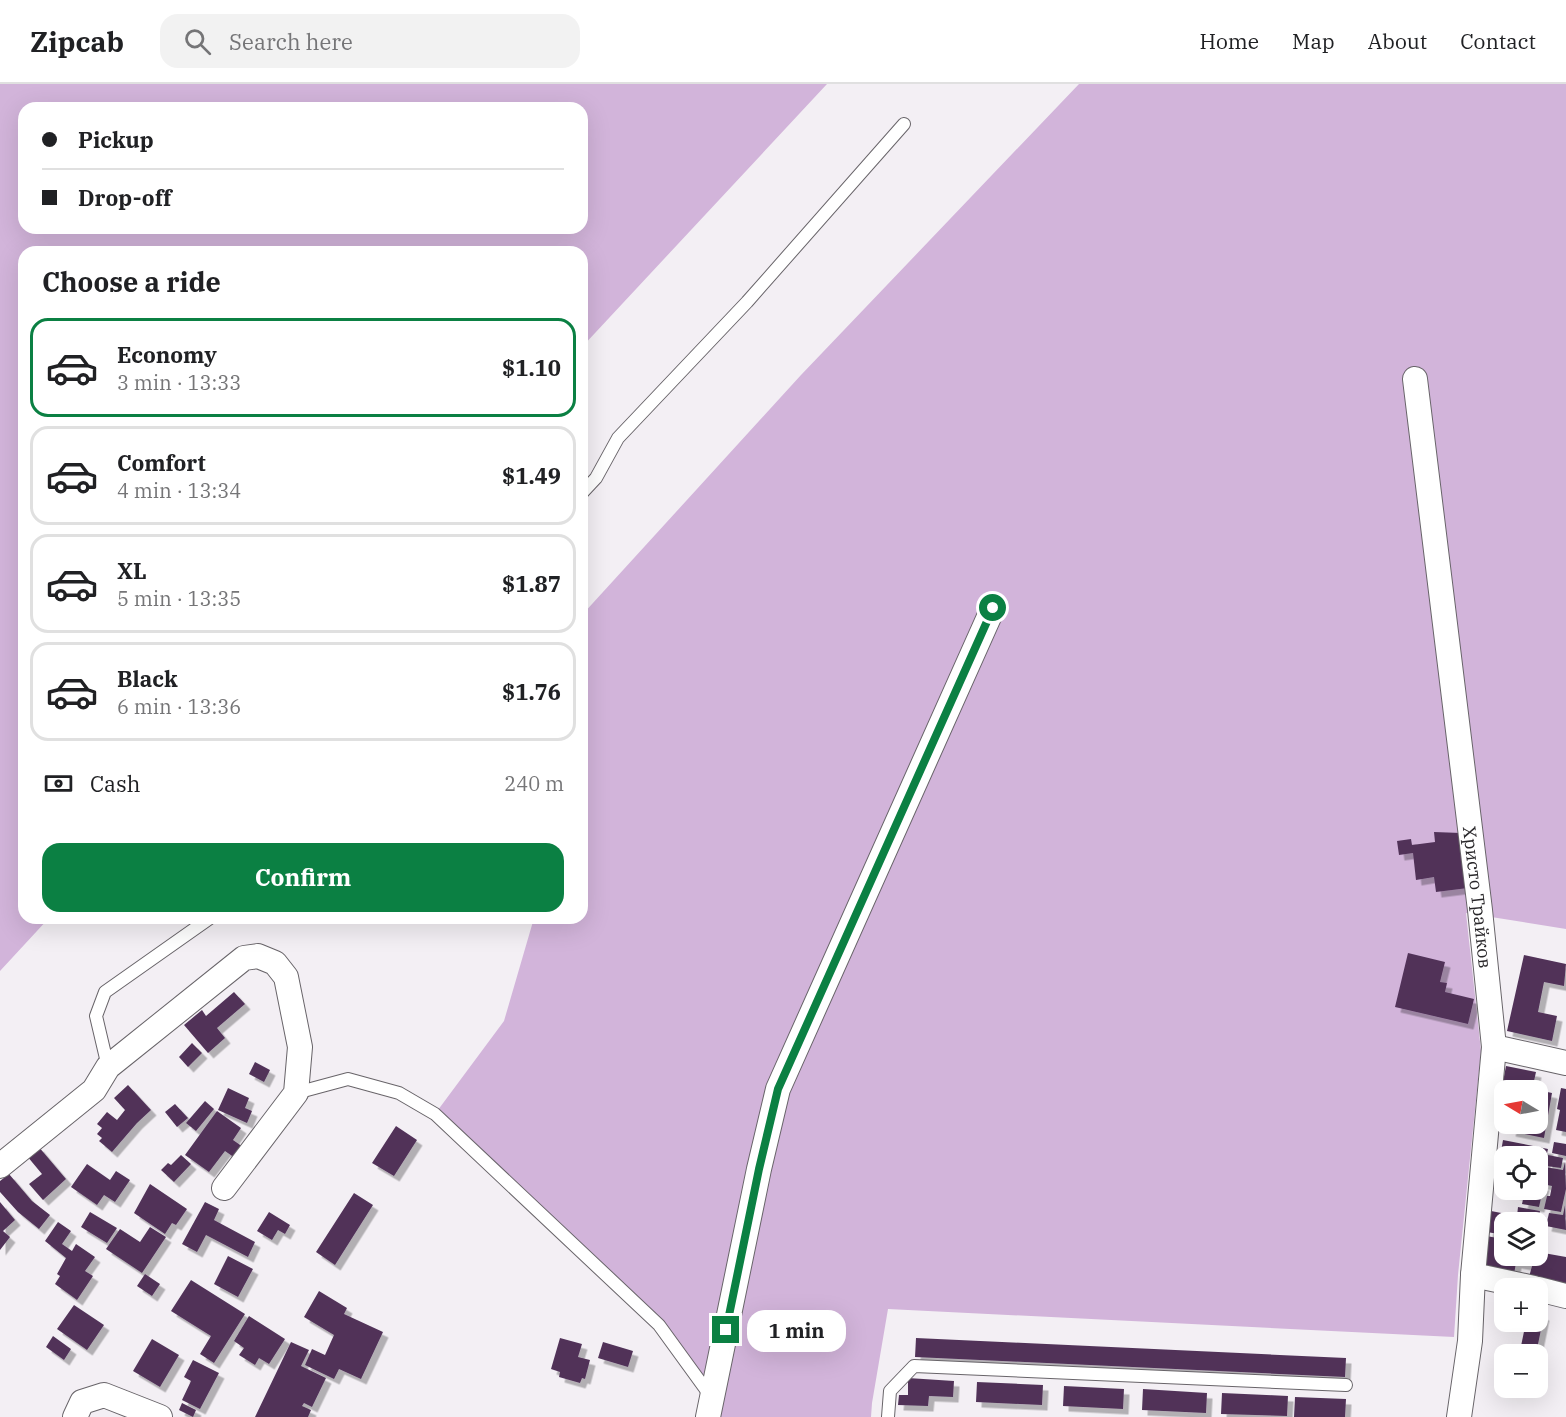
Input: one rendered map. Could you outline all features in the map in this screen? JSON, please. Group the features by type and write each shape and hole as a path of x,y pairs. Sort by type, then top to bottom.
{"street":[{"name":"Христо Трайков","path":"1415,379 1479,898 1494,1047 1473,1275 1470,1341 1459,1417"},
{"path":"710,1408 759,1169 778,1089 993,608"},
{"path":"0,1166 94,1090 108,1067 244,958 258,956 275,963 286,977 300,1047 296,1093 224,1188"},
{"path":"1494,1047 1566,1063"},
{"path":"1473,1275 1494,1280"},
{"path":"1548,1292 1566,1296"},
{"path":"75,1417 82,1402 104,1395 160,1417"}],"lane":[{"path":"588,487 596,478 618,438 747,302 904,124"},
{"path":"108,1067 96,1016 105,992 201,924"},
{"path":"296,1093 348,1079 399,1093 435,1114 659,1325 710,1408"},
{"path":"888,1417 890,1391 914,1366 1346,1385"}],"shaded area":[{"path":"0,84 827,84 588,341 588,246 18,246 18,924 43,924 0,971"},
{"path":"1079,84 1566,84 1566,929 1466,913 1481,1051 1458,1275 1454,1337 888,1309 871,1417 711,1417 712,1399 659,1325 435,1114 504,1021 532,924 588,924 588,608 801,375"}],"building":[{"path":"1434,832 1461,833 1468,888 1436,892 1434,877 1416,880 1413,853 1399,855 1397,841 1411,839 1412,845 1435,842"},
{"path":"1408,953 1445,962 1440,982 1447,983 1445,992 1474,999 1468,1024 1395,1007"},
{"path":"1524,955 1566,964 1564,986 1544,982 1538,1012 1557,1016 1552,1041 1507,1031"},
{"path":"234,992 245,1004 217,1028 225,1038 208,1053 184,1025 202,1010 206,1016"},
{"path":"192,1043 202,1053 188,1067 179,1057"},
{"path":"255,1062 270,1070 264,1082 249,1074"},
{"path":"1506,1066 1536,1072 1534,1080 1503,1080"},
{"path":"128,1085 151,1110 112,1152 99,1141 102,1138 97,1134 102,1128 97,1124 107,1112 117,1120 125,1110 114,1098"},
{"path":"228,1088 249,1098 245,1108 252,1111 247,1123 218,1110"},
{"path":"1561,1088 1566,1089 1566,1132 1556,1130"},
{"path":"1548,1092 1552,1093 1548,1116"},
{"path":"205,1101 214,1109 196,1131 186,1123"},
{"path":"175,1104 188,1118 177,1127 165,1112"},
{"path":"217,1111 241,1128 233,1140 243,1147 235,1158 225,1151 209,1172 185,1155"},
{"path":"396,1126 417,1140 394,1176 372,1163"},
{"path":"1525,1134 1545,1134 1544,1138"},
{"path":"1503,1140 1533,1146 1502,1146"},
{"path":"1554,1142 1566,1144 1566,1156 1552,1153"},
{"path":"38,1146 66,1179 43,1200 29,1184 42,1174 27,1156"},
{"path":"181,1155 191,1164 174,1182 161,1170 168,1163 171,1165"},
{"path":"1548,1155 1563,1158 1561,1168 1548,1166"},
{"path":"1565,1162 1566,1189 1561,1212 1544,1209 1552,1186 1548,1185 1548,1168 1563,1170"},
{"path":"87,1164 110,1180 116,1171 130,1180 115,1202 104,1195 97,1205 71,1187"},
{"path":"9,1174 32,1201 50,1215 39,1229 18,1212 0,1192 0,1181"},
{"path":"150,1184 187,1209 176,1225 172,1223 165,1234 134,1213"},
{"path":"354,1193 373,1205 335,1265 316,1252"},
{"path":"1523,1200 1541,1200 1539,1207 1522,1204"},
{"path":"0,1202 15,1220 3,1231 10,1237 0,1250"},
{"path":"205,1202 219,1209 214,1220 255,1242 248,1257 206,1235 197,1252 182,1244"},
{"path":"1565,1205 1566,1230 1548,1226 1549,1213 1563,1215"},
{"path":"1518,1207 1540,1211 1540,1212 1517,1212"},
{"path":"1491,1211 1496,1212 1494,1212 1494,1233 1487,1232"},
{"path":"90,1212 117,1228 107,1243 81,1227"},
{"path":"269,1212 290,1225 285,1234 278,1230 272,1240 257,1231"},
{"path":"58,1222 71,1231 62,1244 72,1251 76,1244 95,1257 85,1271 93,1276 77,1300 55,1284 60,1276 57,1274 66,1258 45,1241"},
{"path":"150,1227 166,1237 142,1273 106,1249 120,1229 140,1242"},
{"path":"1486,1236 1494,1237 1494,1266 1515,1266 1514,1274 1480,1268"},
{"path":"1548,1254 1566,1257 1566,1284 1548,1281 1548,1278 1529,1277 1532,1266 1548,1266"},
{"path":"228,1256 253,1269 238,1297 214,1284"},
{"path":"145,1274 160,1284 152,1296 137,1286"},
{"path":"191,1280 245,1314 214,1363 200,1354 211,1336 171,1311"},
{"path":"319,1291 347,1308 344,1314 383,1332 361,1379 339,1369 334,1379 305,1365 312,1349 325,1355 334,1335 304,1317"},
{"path":"74,1305 104,1325 87,1350 57,1329"},
{"path":"249,1316 285,1339 269,1364 259,1358 255,1365 239,1355 244,1348 234,1341"},
{"path":"1524,1332 1540,1332 1538,1344 1521,1344"},
{"path":"53,1336 71,1349 64,1360 46,1347"},
{"path":"560,1338 582,1344 578,1357 590,1360 585,1379 582,1378 580,1383 559,1377 560,1372 551,1369"},
{"path":"916,1338 1346,1358 1345,1377 915,1357"},
{"path":"152,1339 179,1355 160,1387 133,1371"},
{"path":"291,1342 309,1350 301,1366 326,1378 312,1407 304,1403 302,1406 311,1410 308,1417 255,1417"},
{"path":"603,1342 633,1351 628,1367 598,1358"},
{"path":"193,1360 219,1373 200,1409 182,1400 191,1381 184,1377"},
{"path":"908,1378 954,1381 953,1397 929,1396 928,1406 898,1405 899,1395 908,1395"},
{"path":"977,1382 1043,1385 1042,1405 976,1402"},
{"path":"1064,1386 1124,1389 1123,1409 1063,1406"},
{"path":"1143,1389 1207,1393 1206,1413 1142,1410"},
{"path":"1222,1393 1288,1396 1287,1416 1221,1414"},
{"path":"1295,1397 1346,1399 1345,1417 1294,1417"},
{"path":"182,1403 196,1410 193,1417 179,1410"}],"route":[{"path":"726,1330 778,1089 993,608"}]}
